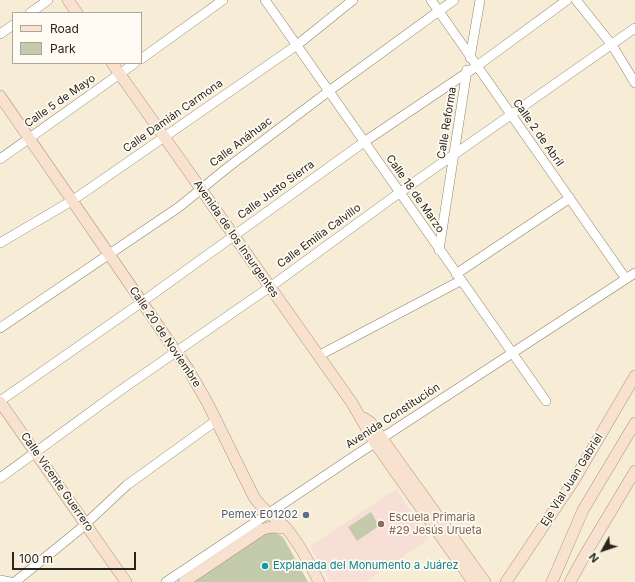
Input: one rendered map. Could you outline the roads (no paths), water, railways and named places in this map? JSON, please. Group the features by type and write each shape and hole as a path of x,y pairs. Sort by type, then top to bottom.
{"main road":[{"path":"68,0 76,12"},
{"name":"Avenida de los Insurgentes","path":"113,64 360,415 485,582"},
{"name":"Calle 20 de Noviembre","path":"0,96 73,200 201,389 254,497 268,514 286,528 296,541 319,582"},
{"name":"Eje Vial Juan Gabriel","path":"506,582 573,482 635,376"},
{"name":"Calle Vicente Guerrero","path":"0,402 126,582"},
{"path":"552,582 582,510 635,424"},
{"name":"Avenida de los Insurgentes","path":"378,440 473,582"},
{"path":"570,582 635,471"},
{"path":"184,582 263,529 272,527 286,528"}],"street":[{"path":"31,12 48,0"},
{"path":"142,58 223,0"},
{"name":"Calle 18 de Marzo","path":"265,0 546,402"},
{"name":"Calle Damián Carmona","path":"0,243 73,200 297,45 353,0"},
{"name":"Calle 2 de Abril","path":"431,0 626,279"},
{"name":"Calle Anáhuac","path":"0,328 179,207 200,189 329,91 454,0"},
{"name":"Calle Reforma","path":"439,250 480,0"},
{"name":"Calle Justo Sierra","path":"0,402 364,142 478,66 567,0"},
{"path":"576,0 612,45 635,83"},
{"path":"0,34 12,26"},
{"name":"Calle Emilia Calvillo","path":"0,478 118,392 269,287 399,192 512,115 635,28"},
{"name":"Calle 5 de Mayo","path":"0,159 134,64"},
{"path":"318,356 458,277 570,198"},
{"name":"Avenida Constitución","path":"166,582 378,440 635,273"},
{"path":"15,582 134,480 217,420"},
{"path":"0,580 10,582"}],"place":[{"name":"Pemex E01202","path":"306,515"},
{"name":"Escuela Primaria #29 Jesús Urueta","path":"381,524"},
{"name":"Explanada del Monumento a Juárez","path":"265,566"}]}
